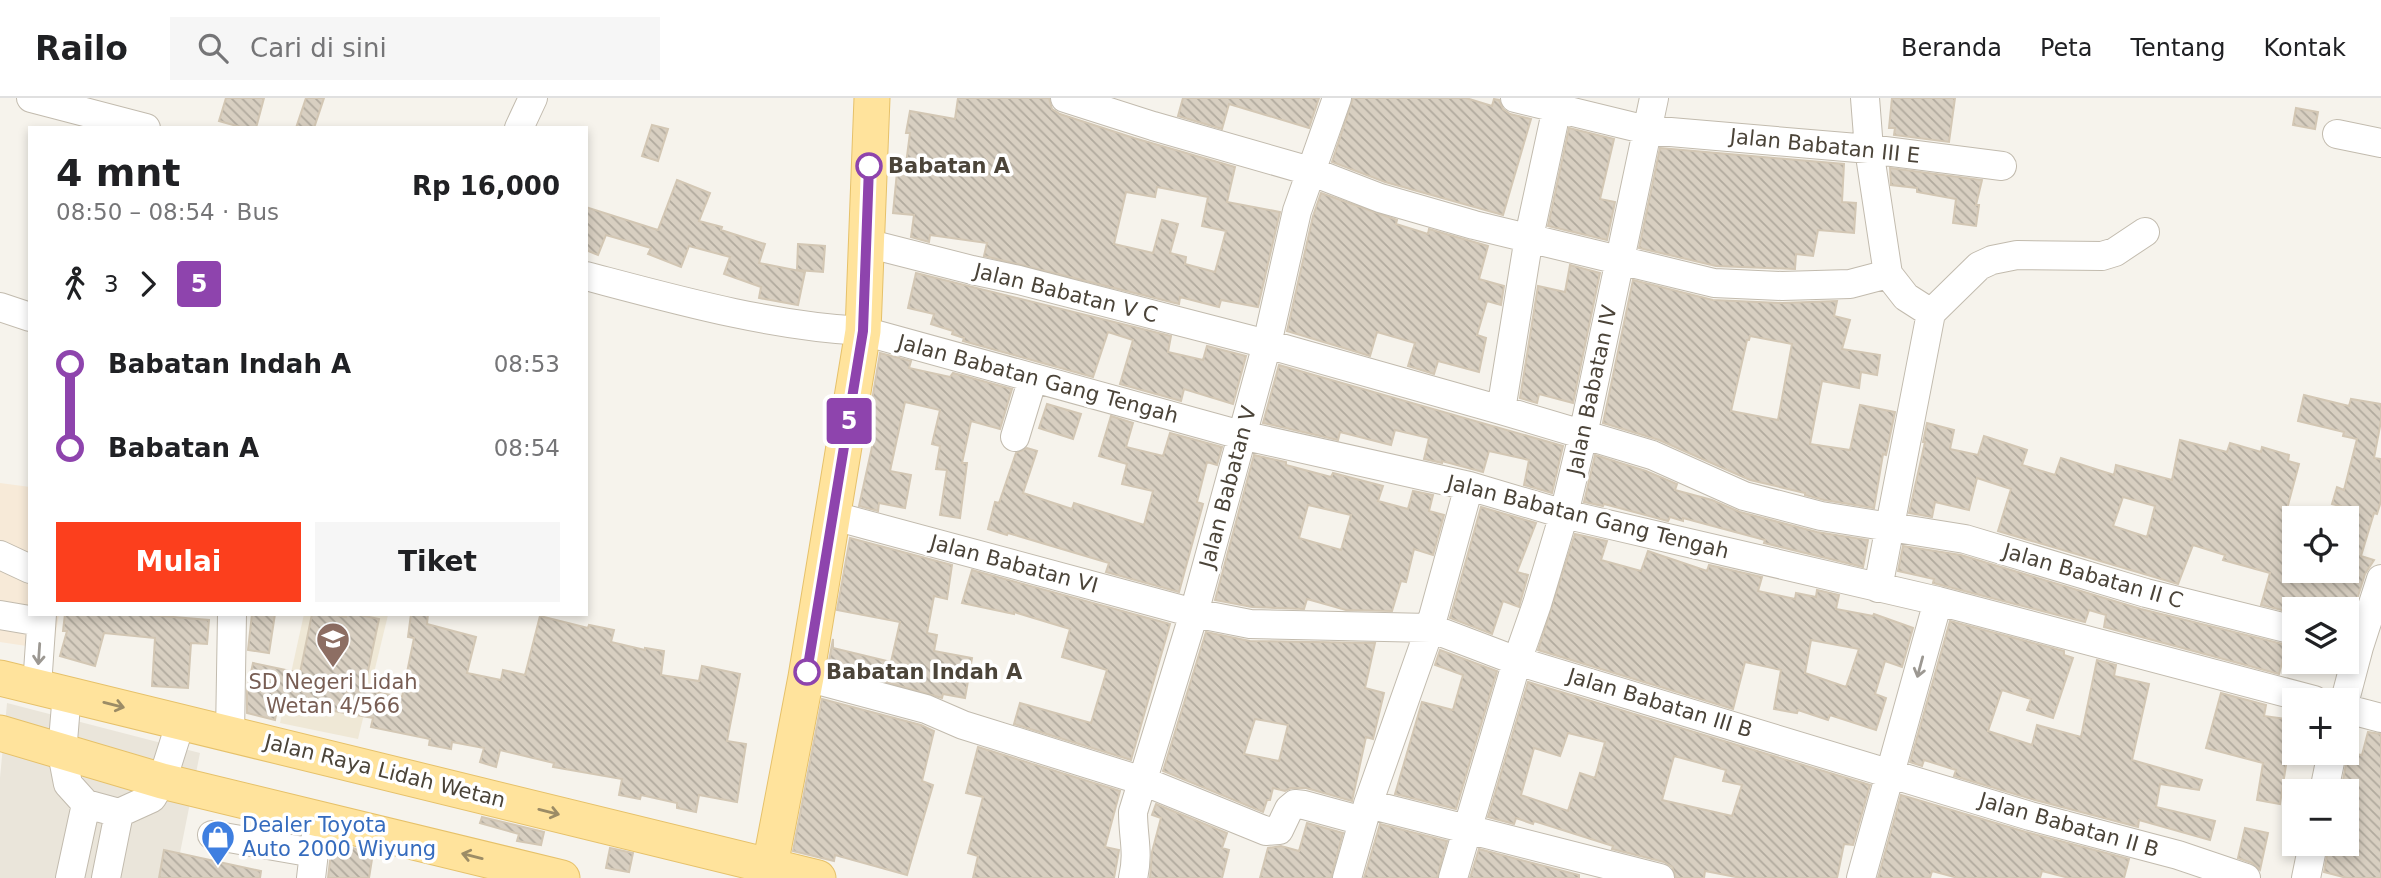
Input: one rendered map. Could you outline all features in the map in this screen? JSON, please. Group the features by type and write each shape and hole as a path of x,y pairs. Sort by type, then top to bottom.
{"main road":[{"path":"791,873 806,677 863,331 872,98"},
{"name":"Jalan Raya Lidah Wetan","path":"0,678 791,873"},
{"path":"0,733 162,781 562,878"}],"street":[{"path":"31,98 138,126"},
{"path":"520,126 533,98"},
{"path":"1065,98 1310,171 1380,198 1474,225 1714,283 1782,286 1850,284 1888,274"},
{"name":"Jalan Babatan V","path":"1133,878 1137,852 1133,812 1194,613 1267,344 1297,211 1337,98"},
{"name":"Jalan Babatan III E","path":"1515,98 1557,103 1647,130 1869,149 2002,166"},
{"name":"Jalan Babatan IV","path":"1453,878 1564,514 1654,98"},
{"path":"1865,98 1869,149 1888,274 1906,297 1931,313"},
{"path":"1501,410 1529,237 1557,103"},
{"path":"2337,134 2381,143"},
{"path":"1878,588 1931,313 1979,265 1992,260 2017,256 2102,257 2115,252 2145,232"},
{"name":"Jalan Babatan V C","path":"866,243 1267,344 1583,435"},
{"name":"Jalan Babatan Gang Tengah","path":"588,277 690,304 817,328 863,331 1241,435 1469,486 1564,514 1938,601 2282,692"},
{"path":"0,307 28,316"},
{"path":"1015,437 1033,377"},
{"name":"Jalan Babatan II C","path":"1583,435 1652,455 1744,496 1821,516 1965,539 2146,593 2282,628"},
{"path":"1347,878 1365,813 1430,628 1469,486"},
{"name":"Jalan Babatan VI","path":"834,516 1194,613 1250,624 1430,628"},
{"path":"0,555 28,568"},
{"path":"2349,688 2381,579"},
{"path":"1861,878 1938,601"},
{"path":"0,615 42,618 68,783 86,804 119,813 152,798 162,781 181,721"},
{"path":"230,734 232,616"},
{"name":"Jalan Babatan III B","path":"1430,628 1517,661 1891,772"},
{"path":"806,677 926,709 963,725 1143,780 1266,831 1279,830 1289,809 1294,804 1304,805 1468,830 1660,878"},
{"path":"2359,712 2381,718"},
{"name":"Jalan Babatan II B","path":"1891,772 2030,816 2178,855 2246,878"},
{"path":"221,796 210,840 313,865 318,819"},
{"path":"70,878 86,804"},
{"path":"106,878 119,813"},
{"path":"2306,878 2311,856"}],"shaded area":[{"path":"0,483 28,487 28,616 59,616 53,650 0,642"},
{"name":"SD Negeri Lidah Wetan 4/566","path":"304,616 388,616 358,739 280,723"},
{"path":"7,703 200,753 175,878 0,878 0,778"}],"building":[{"path":"226,98 264,98 257,126 237,126 219,121"},
{"path":"306,98 324,98 315,126 297,126"},
{"path":"958,98 1049,98 1052,109 1060,114 1235,167 1227,202 1280,212 1258,307 1221,300 1219,307 1180,297 1179,304 984,256 987,243 930,235 929,242 911,237 914,215 893,213 897,172 905,172 910,133 906,133 910,111 955,119","holes":["1157,187 1208,197 1202,226 1226,231 1215,272 1185,264 1186,257 1170,253 1178,224 1162,220 1153,253 1114,244 1126,192 1155,197"]},
{"path":"1183,98 1319,98 1309,128 1229,104 1222,129 1178,116"},
{"path":"1353,98 1466,98 1492,106 1494,99 1499,100 1503,109 1510,114 1531,119 1503,215 1385,182 1332,162"},
{"path":"1892,98 1955,98 1949,142 1894,135 1895,128 1889,128"},
{"path":"2296,108 2318,112 2315,129 2293,125"},
{"path":"652,125 668,129 658,161 642,156"},
{"path":"1569,128 1614,139 1600,199 1615,202 1607,240 1548,226"},
{"path":"1660,148 1844,164 1842,202 1856,203 1854,233 1818,230 1813,256 1796,254 1795,269 1716,266 1639,248"},
{"path":"1890,168 1982,180 1976,205 1979,205 1976,226 1953,223 1956,199 1917,192 1917,188 1891,185"},
{"path":"677,180 710,193 699,221 765,244 759,263 805,272 798,305 759,298 761,287 724,274 730,257 689,246 681,267 648,254 651,248 606,235 598,255 588,251 588,208 658,230"},
{"path":"1321,193 1397,220 1396,224 1428,234 1429,229 1488,246 1479,279 1504,286 1501,305 1487,301 1477,335 1486,338 1479,372 1438,361 1434,374 1408,366 1415,343 1377,332 1370,356 1287,331 1313,216"},
{"path":"798,244 825,246 823,272 797,270"},
{"path":"1570,265 1600,273 1573,403 1539,394 1537,403 1520,398 1538,286 1565,292"},
{"path":"916,273 1171,336 1168,352 1203,360 1207,346 1246,356 1233,404 1184,389 1181,401 1120,384 1133,340 1108,332 1093,377 963,341 964,338 952,334 953,331 931,324 934,314 908,308"},
{"path":"1633,280 1713,300 1782,303 1837,301 1834,316 1850,320 1842,349 1880,355 1877,375 1861,372 1859,388 1822,381 1810,444 1850,450 1860,405 1895,412 1886,455 1883,454 1874,508 1824,500 1750,480 1659,440 1603,423","holes":["1750,336 1792,344 1778,420 1731,411"]},
{"path":"880,353 911,361 909,368 950,377 953,373 1012,389 1000,429 971,421 962,463 967,463 960,518 940,515 947,470 936,469 940,446 932,444 940,410 905,402 890,471 911,475 905,508 879,503 878,511 859,506 874,438 866,436"},
{"path":"1279,365 1563,446 1552,493 1524,485 1529,460 1489,451 1483,472 1424,459 1429,438 1395,430 1391,445 1340,432 1338,440 1263,423"},
{"path":"2304,395 2349,406 2351,399 2381,404 2381,421 2374,458 2381,459 2381,501 2377,514 2374,513 2361,556 2374,560 2365,574 2358,597 2282,597 2282,610 2261,605 2270,573 2223,560 2225,555 2193,545 2178,584 1998,531 2011,489 1977,478 1969,510 1935,502 1932,517 1909,513 1927,423 1954,430 1950,449 1978,455 1984,436 2027,450 2022,465 2055,475 2061,458 2114,475 2116,465 2172,480 2180,440 2227,452 2230,443 2261,452 2262,447 2289,455 2288,461 2299,464 2288,506 2282,506 2282,583 2359,583 2359,506 2332,504 2337,487 2344,490 2357,439 2343,436 2344,432 2298,421","holes":["2123,497 2155,506 2147,537 2113,526"]},
{"path":"1047,404 1081,414 1073,439 1039,428"},
{"path":"1111,416 1133,423 1126,447 1163,456 1170,433 1222,447 1217,465 1207,462 1197,502 1203,504 1179,592 1106,572 1109,563 988,529 995,502 999,503 1016,453 1027,448 1037,451 1023,493 1072,509 1074,503 1144,525 1153,491 1122,484 1127,464 1099,456"},
{"path":"1254,455 1331,477 1333,473 1383,486 1378,501 1408,509 1413,491 1433,495 1429,511 1444,515 1433,555 1414,549 1406,582 1401,581 1392,611 1346,610 1307,599 1304,609 1252,607 1215,600","holes":["1308,505 1351,515 1341,550 1299,538"]},
{"path":"1595,455 1646,471 1677,484 1675,490 1712,500 1740,512 1817,532 1868,540 1863,567 1764,543 1765,540 1683,518 1683,521 1670,517 1668,521 1604,504 1584,502"},
{"path":"1481,507 1536,523 1517,572 1528,575 1519,607 1503,601 1492,634 1450,618"},
{"path":"1575,534 1607,541 1601,560 1641,571 1648,551 1707,571 1709,565 1762,577 1758,591 1795,599 1796,593 1816,597 1817,590 1839,595 1836,609 1873,616 1874,614 1913,628 1902,667 1885,661 1875,694 1886,698 1876,730 1830,715 1828,720 1798,710 1797,713 1774,709 1781,670 1745,662 1733,709 1538,650","holes":["1811,640 1859,649 1846,687 1805,673"]},
{"path":"850,538 952,565 947,599 934,596 927,633 937,635 934,651 972,658 965,698 943,694 942,698 828,666 833,639 833,648 891,662 900,622 837,610"},
{"path":"1903,546 1961,555 2141,609 2282,644 2282,663 2279,674 2104,627 2106,615 2089,610 2085,622 1933,583 1934,579 1898,571"},
{"path":"972,570 1170,624 1131,760 1014,724 1020,703 1091,723 1107,670 1062,657 1070,629 1014,612 962,603"},
{"path":"65,616 161,616 209,620 207,644 191,643 188,688 152,686 155,638 104,633 95,666 60,656 67,631 63,631"},
{"path":"252,616 275,616 269,653 248,650"},
{"path":"312,616 365,616 379,619 364,690 402,697 414,638 408,637 411,616 428,616 427,624 476,637 467,673 501,680 503,670 525,675 540,616 588,628 589,625 614,630 611,642 645,650 664,651 661,675 699,681 702,666 740,674 727,741 746,744 737,802 699,795 696,812 677,808 677,803 641,795 640,799 619,795 622,779 553,767 554,763 500,750 496,767 480,762 484,748 452,742 451,749 429,745 430,739 371,727 373,718 323,709 322,714 278,704 275,720 247,713 247,691 253,663 300,673"},
{"path":"1950,621 2064,651 2064,655 2073,658 2053,718 2027,710 2031,699 2002,690 1988,731 2032,745 2037,725 2081,737 2097,660 2116,665 2114,676 2149,684 2132,760 2202,780 2199,790 2160,784 2156,807 2215,821 2210,840 2139,820 2138,827 1954,776 1956,770 1924,760 1922,766 1910,762"},
{"path":"1206,632 1250,641 1375,643 1365,688 1384,693 1373,739 1366,737 1352,801 1306,788 1291,788 1285,791 1273,788 1263,812 1163,771","holes":["1255,719 1288,725 1279,761 1244,754"]},
{"path":"1440,650 1497,671 1456,809 1395,794 1422,702 1453,710 1463,675 1435,665"},
{"path":"1528,682 1870,785 1853,845 1844,844 1837,878 1741,878 1705,871 1704,878 1676,878 1672,867 1664,862 1612,849 1613,846 1534,821 1533,824 1516,818 1514,824 1488,817","holes":["1568,733 1605,742 1595,778 1580,773 1568,811 1521,795 1534,748 1560,756","1674,756 1726,770 1723,781 1742,785 1732,816 1662,800"]},
{"path":"2221,693 2266,705 2264,716 2282,718 2282,765 2286,765 2280,804 2257,800 2263,763 2206,748"},
{"path":"822,699 921,725 934,731 922,781 933,785 907,875 835,855 834,861 793,851"},
{"path":"2368,732 2381,734 2381,878 2347,878 2324,872 2327,856 2359,856 2359,779 2343,779 2346,765 2359,765 2359,755 2362,755"},
{"path":"978,747 1120,791 1105,847 1119,850 1114,878 973,878 978,856 968,853 983,797 966,793"},
{"path":"1901,795 2129,859 2124,878 2069,878 2042,871 2040,878 1958,878 1932,871 1930,878 1878,878"},
{"path":"1156,804 1227,833 1222,848 1229,850 1222,878 1150,878 1152,852 1161,818 1152,815"},
{"path":"482,817 544,832 541,845 517,841 519,834 480,823"},
{"path":"1307,823 1343,833 1331,878 1260,878 1268,848 1281,846 1299,851"},
{"path":"1380,824 1447,841 1437,878 1364,878"},
{"path":"2245,828 2268,833 2260,870 2252,863 2238,858"},
{"path":"332,843 373,853 369,878 328,878"},
{"path":"610,848 633,853 629,872 606,868"},
{"path":"1479,849 1579,875 1579,878 1470,878"},
{"path":"164,850 261,871 260,878 159,878"}],"bus line":[{"name":"5","path":"807,672 863,331 869,166"}],"place":[{"name":"Babatan A","path":"869,166"},
{"name":"SD Negeri Lidah Wetan 4/566","path":"333,669"},
{"name":"Babatan Indah A","path":"807,672"},
{"name":"Dealer Toyota Auto 2000 Wiyung","path":"218,867"}]}
